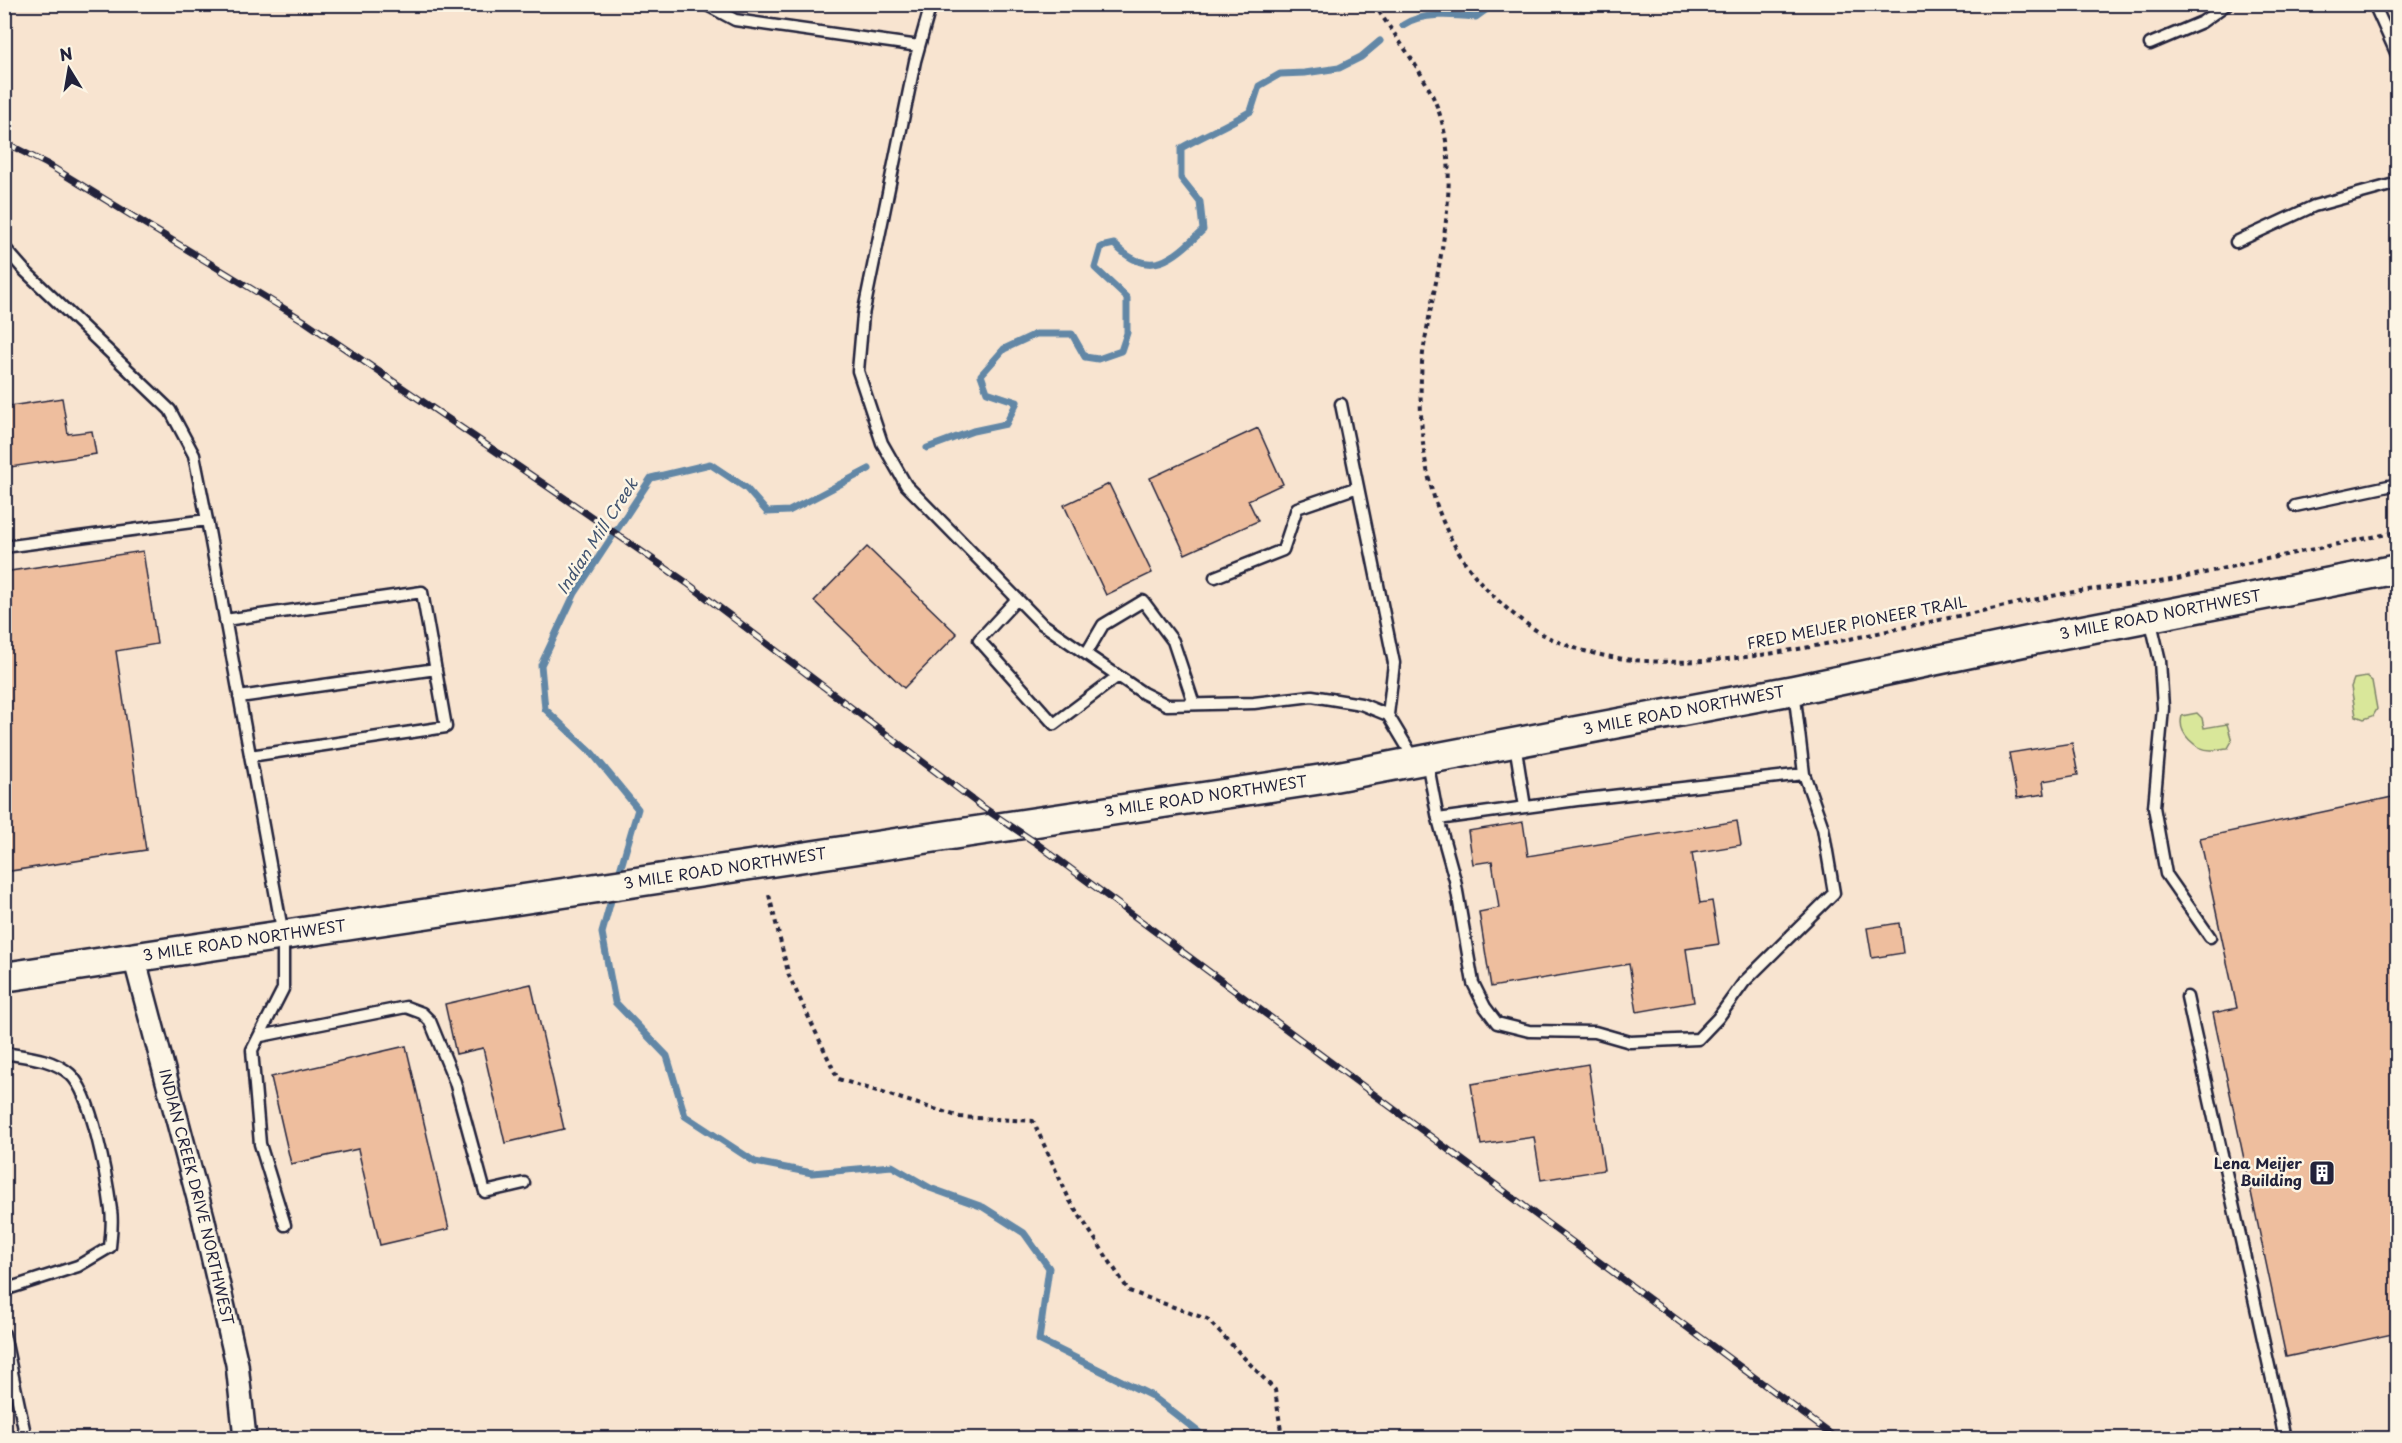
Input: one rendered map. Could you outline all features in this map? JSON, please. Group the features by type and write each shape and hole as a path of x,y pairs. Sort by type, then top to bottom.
{"main road":[{"name":"3 MILE ROAD NORTHWEST","path":"4,977 1422,762 2397,569"}],"street":[{"name":"INDIAN CREEK DRIVE NORTHWEST","path":"134,957 206,1228 237,1364 245,1438"}],"lane":[{"path":"705,4 735,20 919,46"},
{"path":"931,4 919,46 863,315 858,371 882,443 906,485 1041,623 1143,693 1167,705 1254,703 1311,696 1361,704 1388,715 1422,762 1455,880 1473,983 1485,1007 1497,1023 1529,1031 1595,1032 1630,1042 1698,1039 1718,1018 1744,982 1834,893 1823,828 1804,774 1794,690"},
{"path":"2150,44 2202,22 2227,4"},
{"path":"2374,4 2397,57"},
{"path":"2236,242 2314,206 2397,183"},
{"path":"4,247 25,271 170,410 194,455 283,935 283,989 252,1050 260,1144 285,1225"},
{"path":"1341,404 1394,663 1388,715"},
{"path":"2295,506 2397,484"},
{"path":"1215,577 1283,550 1298,508 1358,487"},
{"path":"4,547 207,520"},
{"path":"225,620 422,592 446,727 250,756"},
{"path":"1017,599 979,640 1054,724 1118,676"},
{"path":"1086,654 1103,625 1143,601 1173,641 1194,704"},
{"path":"2150,617 2160,661 2163,708 2154,807 2166,874 2210,937"},
{"path":"239,697 436,669"},
{"path":"1515,744 1525,807"},
{"path":"1438,819 1804,774"},
{"path":"2187,997 2285,1438"},
{"path":"261,1036 406,1007 422,1013 430,1022 455,1082 485,1192 524,1183"},
{"path":"4,1053 50,1060 71,1075 84,1094 99,1145 112,1212 110,1247 78,1266 4,1290"},
{"path":"4,1334 24,1429 23,1438"}],"path":[{"name":"FRED MEIJER PIONEER TRAIL","path":"1374,4 1420,75 1438,110 1448,149 1448,194 1423,357 1420,397 1422,438 1439,512 1452,541 1468,567 1487,590 1515,614 1548,637 1590,652 1648,662 1722,660 1824,645 2071,592 2161,582 2397,532"},
{"path":"769,895 789,976 838,1079 960,1117 1034,1121 1070,1201 1129,1291 1206,1319 1275,1390 1282,1438"}],"green space":[{"path":"2367,677 2372,681 2377,709 2373,716 2364,719 2356,716 2351,687 2354,679"},
{"path":"2197,713 2202,718 2204,728 2227,724 2232,741 2228,748 2207,750 2189,740 2182,729 2182,716"}],"building":[{"path":"62,398 68,434 92,431 96,454 4,468 4,407"},
{"path":"1258,428 1283,484 1248,500 1258,521 1185,554 1150,478"},
{"path":"1109,484 1152,573 1106,595 1064,505"},
{"path":"867,547 957,634 904,688 814,601"},
{"path":"143,551 157,644 116,651 146,850 4,872 4,572"},
{"path":"2072,743 2078,775 2043,781 2045,794 2017,798 2009,753"},
{"name":"Lena Meijer Building","path":"2397,796 2397,1333 2286,1357 2213,1013 2237,1008 2200,838"},
{"path":"1737,821 1741,845 1692,853 1700,903 1712,901 1719,944 1686,949 1694,1002 1637,1012 1629,964 1491,987 1479,912 1499,908 1492,861 1473,864 1468,831 1523,822 1528,856"},
{"path":"1899,923 1903,953 1872,958 1867,928"},
{"path":"531,984 564,1129 505,1143 483,1048 456,1054 445,1004"},
{"path":"406,1046 449,1229 380,1245 358,1149 291,1164 271,1077"},
{"path":"1588,1064 1604,1170 1541,1180 1534,1137 1481,1145 1471,1084"}],"waterway":[{"name":"Indian Mill Creek","path":"1403,25 1428,16 1476,17 1494,4"},
{"name":"Indian Mill Creek","path":"927,448 973,431 1006,424 1017,402 987,392 981,375 1004,349 1036,334 1072,334 1085,357 1098,359 1121,351 1127,333 1127,298 1095,268 1101,247 1114,244 1139,262 1161,262 1182,250 1203,230 1200,202 1181,178 1181,148 1251,111 1259,86 1280,74 1339,68 1361,57 1380,41"},
{"name":"Indian Mill Creek","path":"618,877 638,809 592,753 545,709 541,665 575,593 651,478 710,464 746,488 767,512 789,511 869,469"},
{"name":"Indian Mill Creek","path":"613,893 602,933 615,1002 667,1056 685,1116 755,1162 812,1173 892,1166 930,1188 983,1207 1024,1233 1049,1268 1039,1340 1152,1396 1201,1434 1202,1438"}],"railway":[{"path":"4,142 47,164 306,322 687,583 981,806 1036,843 1836,1438"}],"place":[{"name":"Lena Meijer Building","path":"2322,1173"}]}
